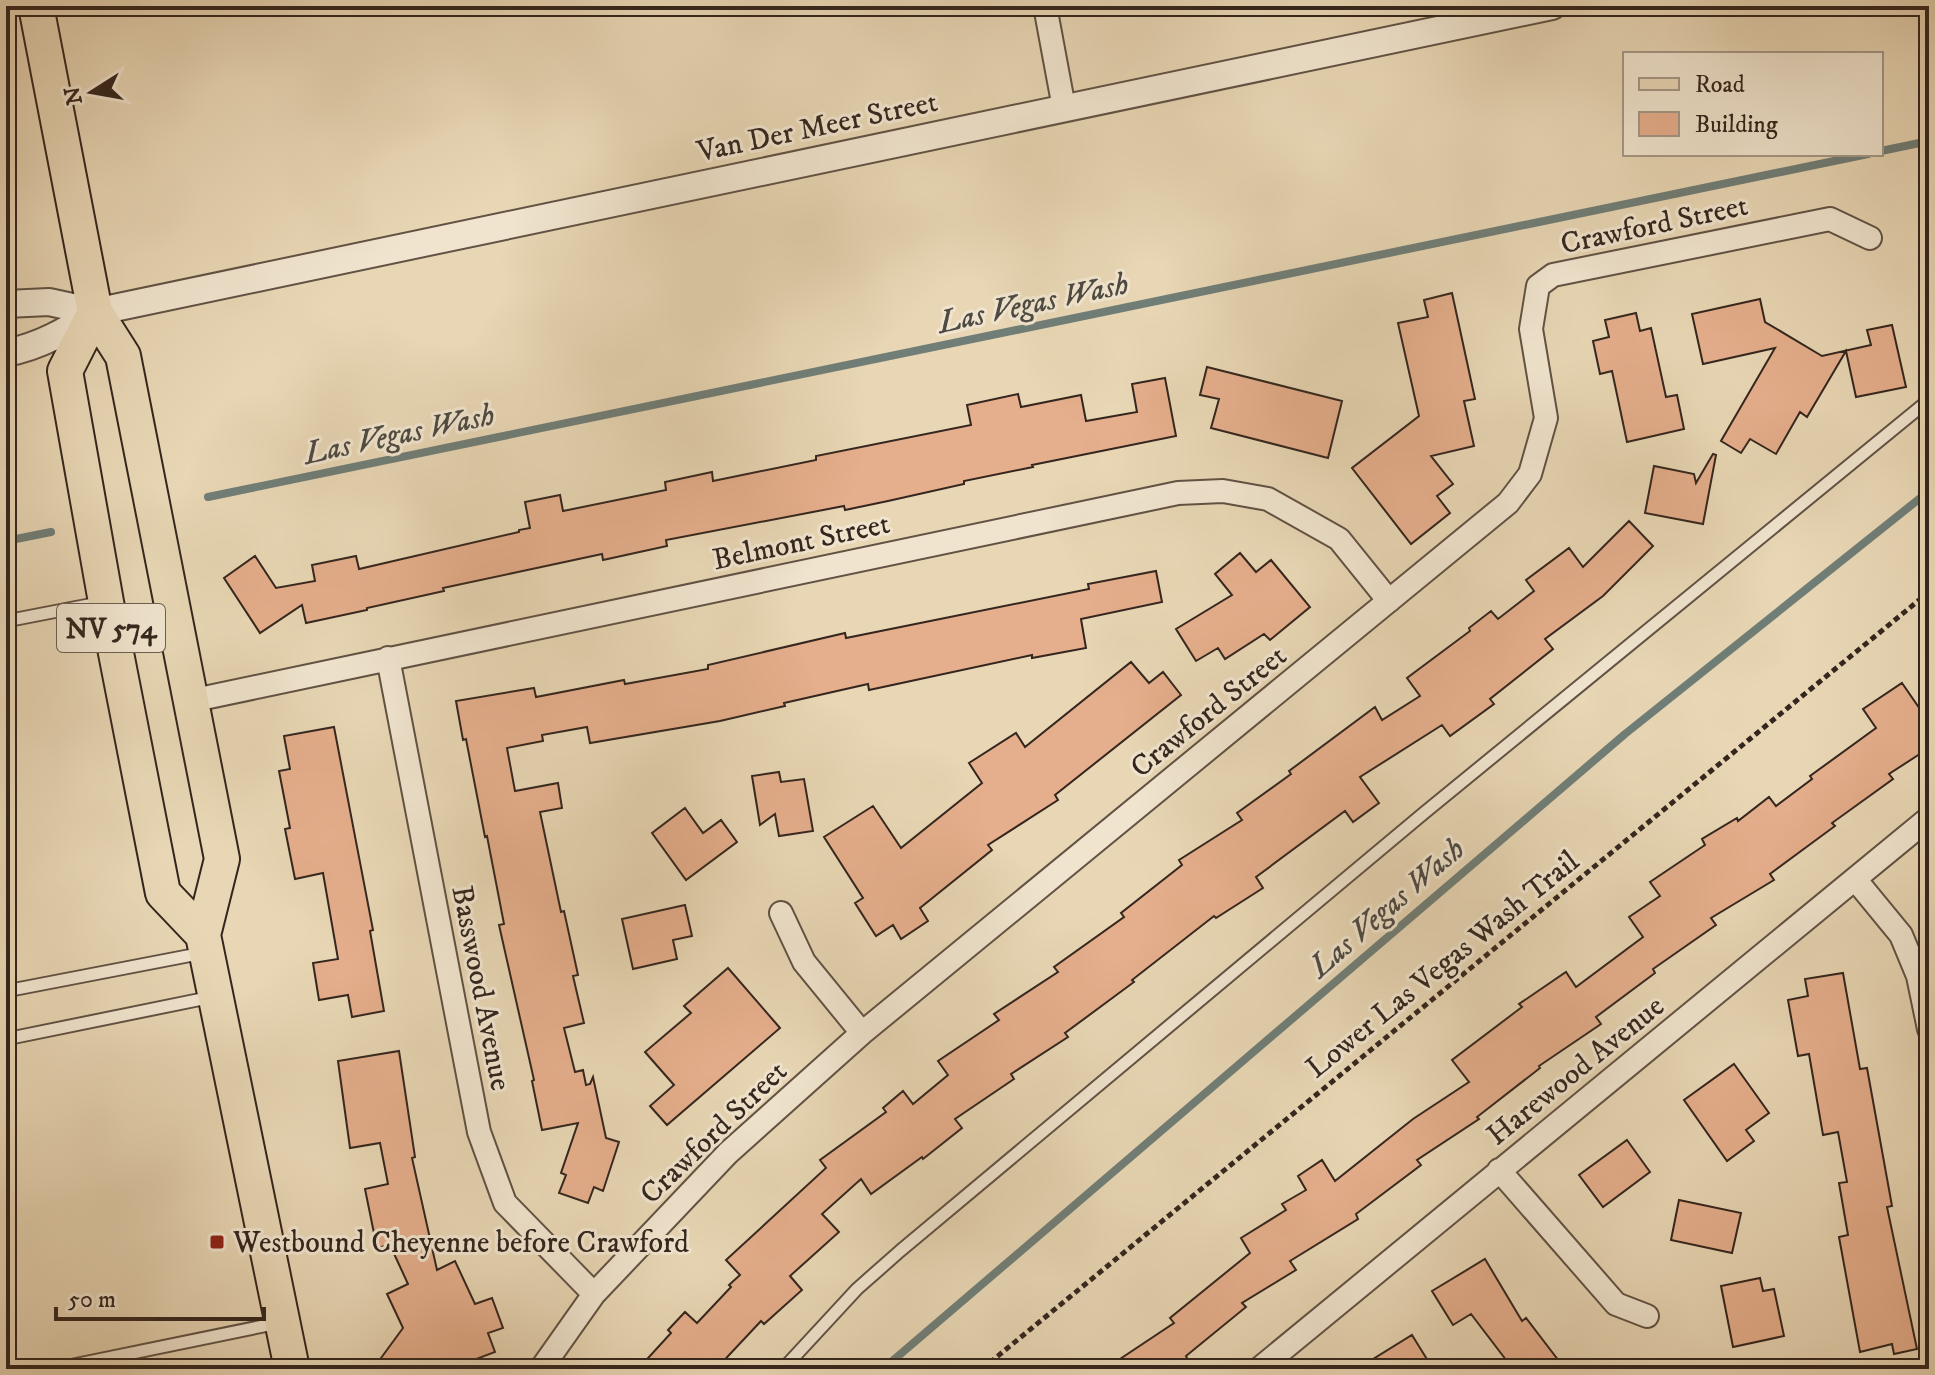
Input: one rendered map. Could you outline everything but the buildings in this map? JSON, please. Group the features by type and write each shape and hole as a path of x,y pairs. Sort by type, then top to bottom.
{"main road":[{"name":"NV 574","path":"36,6 95,312 123,356 222,859 205,943 292,1369"},
{"name":"NV 574","path":"95,312 65,371 163,893 205,943"}],"street":[{"path":"1045,6 1064,108"},
{"name":"Van Der Meer Street","path":"95,312 1552,6"},
{"name":"Crawford Street","path":"541,1369 594,1294 728,1153 862,1033 1508,503 1530,474 1546,418 1531,329 1538,286 1553,275 1830,219 1870,238"},
{"path":"6,304 49,302 95,312"},
{"path":"6,353 39,345 95,312"},
{"name":"Belmont Street","path":"190,701 1178,493 1223,491 1268,499 1339,539 1389,601"},
{"name":"Basswood Avenue","path":"388,658 479,1132 505,1203 594,1294"},
{"name":"Harewood Avenue","path":"1259,1369 1929,818"},
{"path":"1855,879 1901,935 1918,976 1929,1029"},
{"path":"781,913 804,962 862,1033"},
{"path":"1499,1170 1616,1304 1647,1316"}],"lane":[{"path":"783,1369 857,1289 911,1241 1929,400"},
{"path":"6,621 106,602"},
{"path":"6,991 205,943"},
{"path":"6,1039 216,996"},
{"path":"54,1369 283,1322"}],"path":[{"name":"Lower Las Vegas Wash Trail","path":"982,1369 1929,592"}],"waterway":[{"name":"Las Vegas Wash","path":"1883,151 1929,141"},
{"name":"Las Vegas Wash","path":"208,497 1858,156"},
{"name":"Las Vegas Wash","path":"883,1369 1625,734 1929,491"},
{"name":"Las Vegas Wash","path":"6,541 51,532"}],"place":[{"name":"Westbound Cheyenne before Crawford","path":"217,1242"}]}
